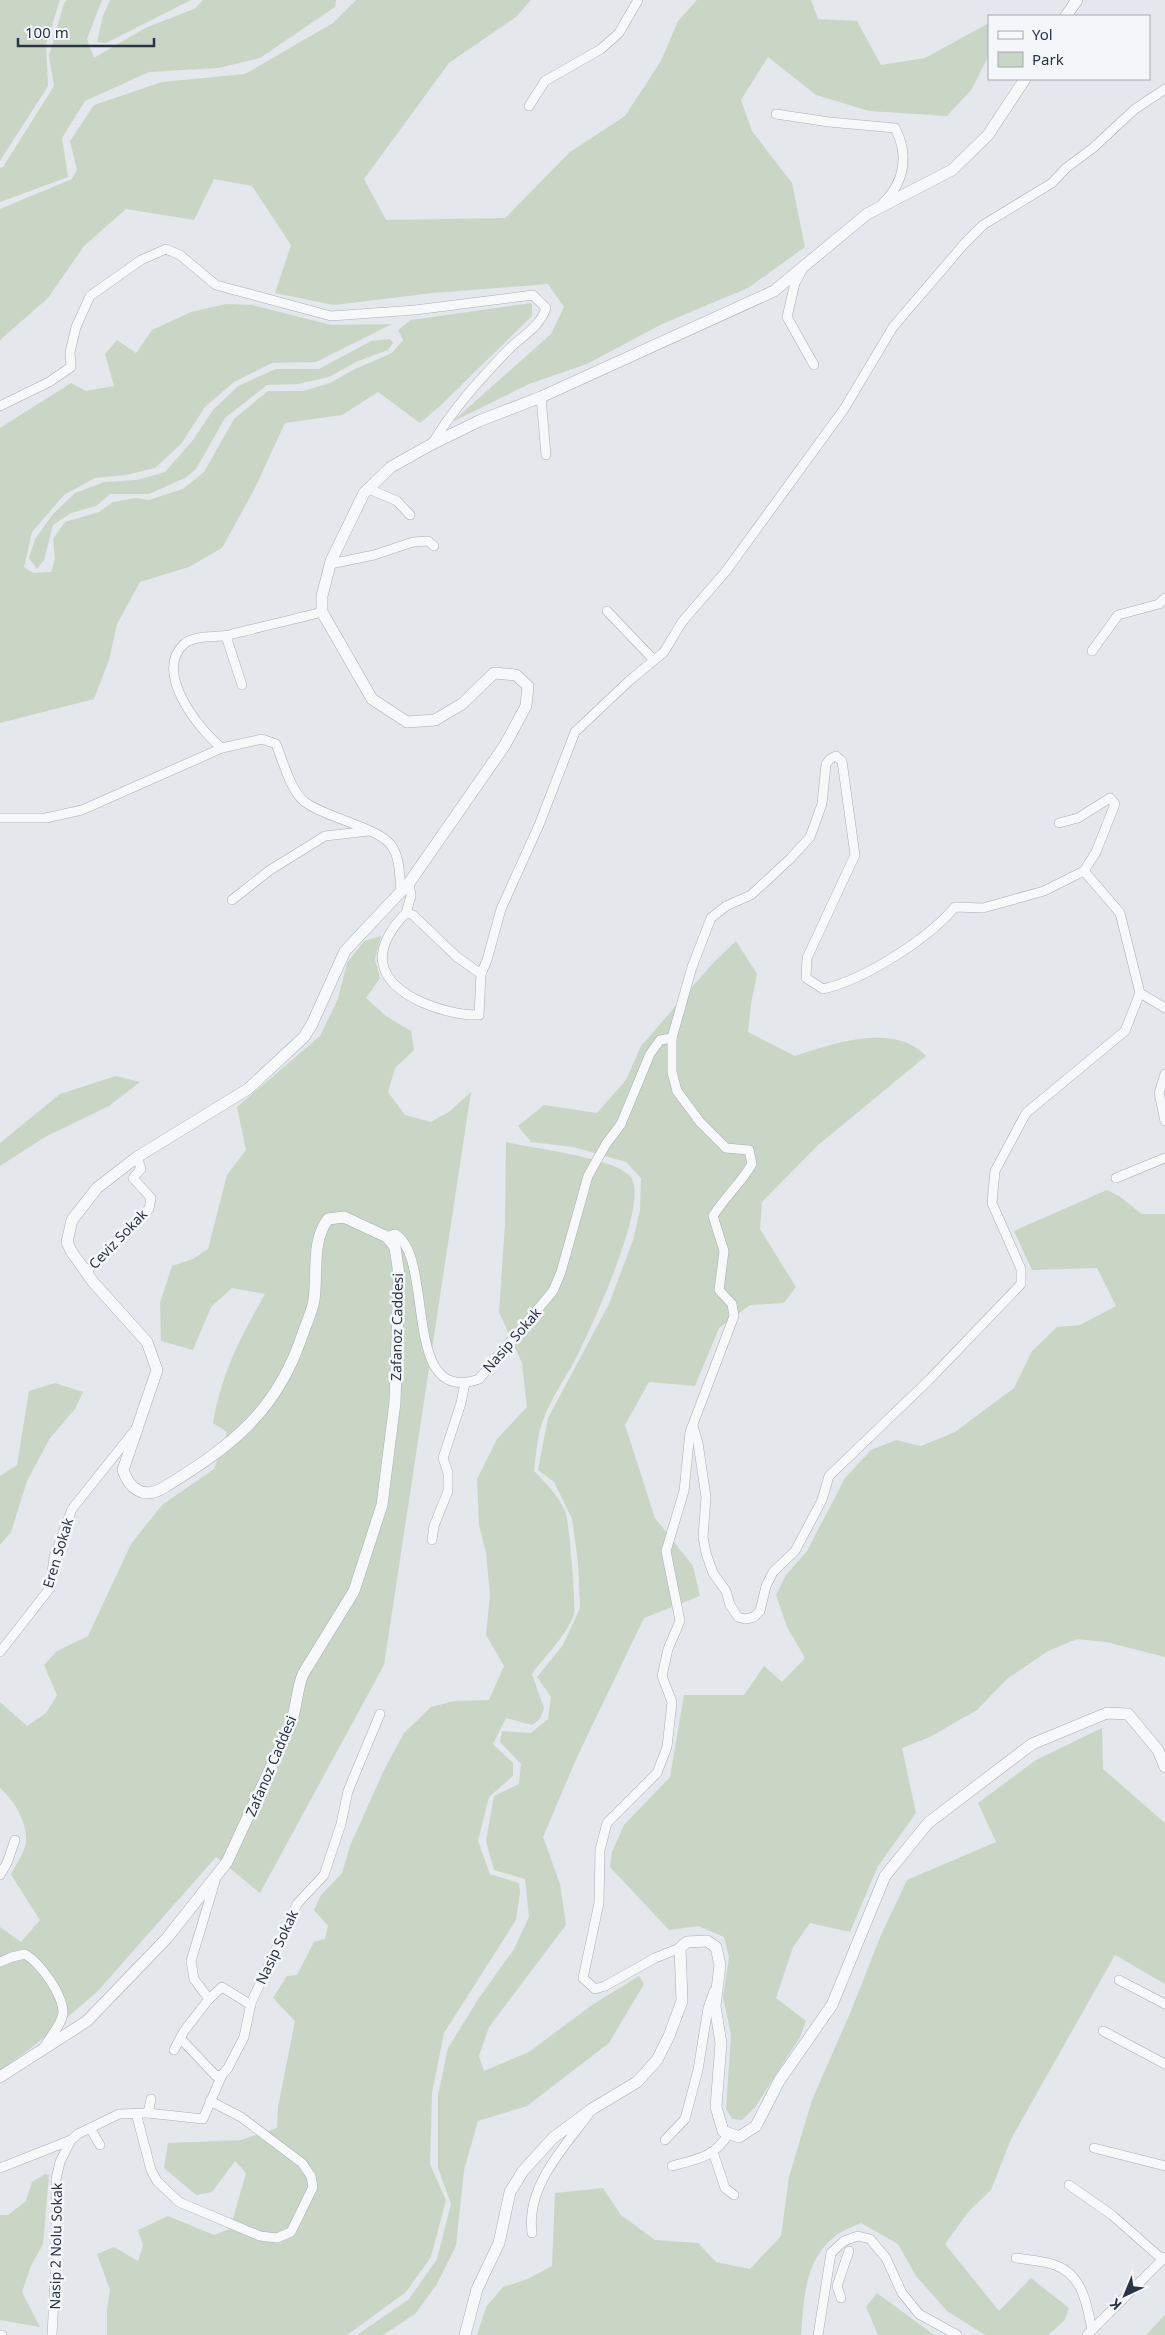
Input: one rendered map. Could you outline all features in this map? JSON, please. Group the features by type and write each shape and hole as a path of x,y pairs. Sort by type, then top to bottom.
{"street":[{"path":"529,106 545,81 600,49 619,33 638,0"},
{"path":"1067,15 1077,0"},
{"path":"876,210 952,170 988,135 1024,80"},
{"path":"409,884 411,896 406,913 392,928 385,947 382,964 392,980 408,995 439,1009 468,1015 479,1015 481,974 487,960 501,909 539,825 576,732 664,652 682,622 726,571 844,409 893,327 965,243 983,224 1052,183 1066,168 1093,148 1135,109 1165,89"},
{"path":"432,1540 434,1526 448,1491 448,1474 443,1458 461,1403 465,1383 446,1380 436,1370 427,1344 410,1257 400,1237 395,1234 387,1237 344,1217 328,1219 318,1238 313,1302 290,1369 257,1418 203,1463 156,1492 138,1491 129,1486 123,1470 135,1430 157,1370 156,1362 147,1342 86,1272 71,1251 68,1242 72,1220 97,1188 137,1157 248,1089 304,1037 312,1024 345,951 409,884 505,746 526,706 528,686 516,675 494,674 462,704 435,720 407,722 372,699 322,612 322,596 330,564 364,494 391,467 432,444 479,421 541,397 774,291 876,210 893,194 901,174 905,156 902,141 895,128 829,122 776,114"},
{"path":"0,406 49,382 71,366 70,352 76,327 90,296 141,260 166,249 180,255 216,284 331,316 415,310 533,295 546,308 543,319 509,349 448,418 432,444"},
{"path":"805,265 795,283 786,317 814,365"},
{"path":"541,397 546,455"},
{"path":"369,488 397,500 410,515"},
{"path":"330,564 374,555 414,542 428,541 434,546"},
{"path":"1092,651 1118,615 1159,604 1165,598"},
{"path":"607,611 654,660"},
{"path":"222,748 189,714 172,673 176,657 185,644 209,635 226,636 322,612"},
{"path":"226,636 242,684"},
{"path":"0,818 46,818 82,810 222,748 262,739 276,744 294,791 305,802 385,837 394,848 401,893"},
{"path":"1060,824 1078,818 1110,798 1115,804 1096,852 1084,871 1044,891 983,908 955,907 941,924 897,954 858,976 836,986 823,989 812,984 806,978 808,958 855,855 842,761 836,756 830,758 826,764 822,804 810,836 791,858 750,895 726,906 711,918 692,967 672,1038 672,1072 677,1091 700,1122 726,1148 749,1150 752,1164 740,1184 724,1198 714,1216 724,1251 719,1290 732,1304 734,1316 693,1426 687,1455 684,1491 666,1551 680,1621 668,1649 662,1676 672,1702 667,1747 657,1773 607,1823 600,1850 599,1903 583,1978 595,1988 605,1986 655,1958 680,1948 687,1942 707,1941 716,1946 720,1965 715,2006 721,2043 716,2107 723,2131 739,2136 756,2126 779,2081 832,2005 885,1876 928,1823 1032,1744 1107,1713 1128,1714 1158,1750 1165,1768"},
{"path":"232,900 270,870 325,836 369,831"},
{"path":"693,1426 698,1442 706,1497 703,1537 706,1553 713,1573 726,1591 730,1605 738,1617 745,1619 754,1617 760,1611 766,1586 773,1572 795,1551 822,1500 830,1476 929,1380 1021,1284 1021,1269 992,1203 995,1171 1026,1112 1125,1031 1140,993 1120,913 1084,871"},
{"path":"406,913 413,915 457,957 481,974"},
{"path":"1140,993 1165,1008"},
{"name":"Nasip Sokak","path":"465,1383 478,1379 485,1373 553,1291 562,1272 588,1176 621,1124 650,1054 660,1040 672,1038"},
{"path":"1165,1074 1159,1093 1165,1121"},
{"name":"Ceviz Sokak","path":"86,1272 149,1209 151,1198 133,1178 141,1169 137,1157"},
{"path":"1116,1178 1165,1158"},
{"name":"Zafanoz Caddesi","path":"0,2078 87,2021 167,1938 216,1878 236,1844 294,1718 298,1687 303,1674 354,1592 382,1505 395,1402 399,1275 395,1247 387,1237"},
{"name":"Eren Sokak","path":"0,1652 50,1588 54,1557 72,1509 135,1430"},
{"name":"Nasip Sokak","path":"148,2113 203,2119 222,2074 244,2037 251,2005 298,1904 324,1875 341,1824 348,1791 380,1714"},
{"path":"0,1875 7,1863 15,1840"},
{"path":"209,1999 194,1979 191,1961 216,1878"},
{"path":"465,2335 477,2289 499,2243 510,2192 523,2171 553,2138 592,2109 637,2082 657,2060 669,2036 682,2001 680,1948"},
{"path":"0,1962 25,1954 31,1958 51,1982 63,2014 60,2023 39,2054"},
{"path":"665,2140 684,2119 698,2070 708,2008 718,1979"},
{"path":"1119,1980 1165,2004"},
{"path":"174,2050 184,2031 209,1999 222,1987 251,2005"},
{"path":"1103,2031 1165,2064"},
{"path":"181,2039 216,2076 222,2074"},
{"path":"0,2168 71,2140 90,2128 119,2114 148,2113 151,2099"},
{"path":"136,2113 151,2170 158,2181 179,2202 260,2236 277,2238 291,2232 313,2188 312,2176 302,2163 249,2123 210,2101"},
{"path":"532,2233 530,2218 532,2203 545,2175 592,2109"},
{"path":"90,2128 100,2146"},
{"path":"672,2166 698,2159 713,2152 722,2146 729,2133"},
{"name":"Nasip 2 Nolu Sokak","path":"52,2335 56,2286 56,2179 60,2162 71,2140"},
{"path":"1094,2148 1165,2166"},
{"path":"713,2152 725,2188 734,2195"},
{"path":"1069,2185 1112,2215 1164,2259 1090,2332"},
{"path":"818,2335 831,2254 844,2242 858,2236 870,2239 886,2258 902,2293 919,2314 957,2335"},
{"path":"841,2298 837,2286 849,2251"},
{"path":"1016,2258 1055,2265 1065,2270 1081,2286 1090,2332"},
{"path":"825,2288 837,2286"}],"green space":[{"path":"0,0 60,0 46,44 48,86 0,161"},
{"path":"67,0 102,0 87,39 94,58 145,28 194,9 203,0 336,0 335,7 260,58 218,68 149,72 85,101 62,138 68,177 0,202 0,168 3,167 54,86 49,56 64,3"},
{"path":"110,0 191,0 106,43 97,42 103,16"},
{"path":"356,0 531,0 516,17 449,63 364,179 386,220 505,218 570,152 625,116 661,61 678,21 697,0 811,0 818,19 857,21 881,65 925,58 988,24 988,57 972,89 947,116 869,111 816,95 768,57 741,100 752,131 792,183 805,247 748,288 662,324 587,364 529,384 452,422 551,334 564,307 548,284 433,293 334,305 275,293 291,245 252,186 214,179 194,220 126,209 84,246 48,298 0,340 0,209 72,179 77,170 70,141 94,105 162,82 245,74 333,23"},
{"path":"532,303 532,316 440,406 420,423 378,392 342,415 285,423 254,490 222,548 189,567 140,582 117,624 109,660 94,699 0,723 0,428 71,383 86,391 114,386 105,354 117,340 136,353 152,330 191,312 226,304 252,305 331,325 392,324 316,362 272,363 234,382 205,407 181,444 155,468 126,475 95,478 64,495 32,532 24,567 33,573 51,572 55,559 53,539 65,522 99,512 113,502 136,498 149,500 183,489 204,472 234,419 268,391 303,391 330,383 355,369 392,353 403,340 398,330 411,320"},
{"path":"390,339 393,343 388,350 358,361 329,377 298,384 267,385 225,418 196,469 185,478 149,494 110,494 96,506 71,513 53,525 44,560 37,569 29,558 35,539 53,514 75,493 104,482 137,480 165,472 193,440 213,410 238,386 276,369 319,369 371,341"},
{"path":"381,936 375,959 380,978 366,998 386,1016 411,1031 414,1050 395,1068 388,1092 405,1115 431,1122 450,1111 471,1092 384,1665 260,1893 216,1857 97,1992 30,2049 0,2070 0,1927 21,1942 40,1920 11,1875 25,1847 26,1835 19,1812 0,1788 0,1702 27,1726 46,1713 57,1695 44,1665 57,1651 88,1636 131,1544 162,1505 214,1469 227,1432 213,1423 221,1388 240,1341 265,1294 232,1288 211,1307 193,1350 161,1341 160,1303 172,1266 193,1259 208,1249 227,1175 246,1150 237,1107 320,1036 338,999 347,963 364,941"},
{"path":"736,941 757,974 748,1032 795,1056 845,1042 881,1038 897,1040 913,1046 926,1056 817,1146 762,1202 760,1229 796,1287 784,1303 750,1305 719,1328 695,1386 649,1382 625,1425 655,1518 693,1566 700,1596 644,1618 577,1757 543,1837 560,1884 566,1925 489,2027 479,2056 484,2071 529,2052 592,2005 639,1976 644,1984 609,2043 527,2106 478,2121 464,2170 456,2246 437,2284 415,2314 383,2335 357,2335 409,2299 437,2259 451,2204 438,2168 438,2095 448,2048 479,1998 514,1949 529,1917 525,1879 494,1870 486,1841 494,1796 519,1784 521,1764 500,1742 502,1731 531,1733 548,1719 551,1697 537,1677 563,1645 580,1608 578,1562 572,1519 554,1482 538,1470 548,1418 609,1304 633,1240 640,1210 641,1178 626,1162 573,1147 531,1142 518,1126 544,1105 597,1113 626,1080 641,1046 713,963"},
{"path":"116,1076 140,1082 109,1106 45,1137 0,1166 0,1143 60,1094"},
{"path":"506,1142 572,1154 621,1169 630,1176 634,1189 633,1209 627,1234 608,1288 581,1348 549,1406 541,1426 534,1471 548,1485 566,1514 572,1564 574,1614 566,1630 532,1674 544,1708 540,1719 532,1725 506,1718 493,1744 513,1763 513,1776 489,1797 478,1841 490,1874 519,1883 520,1893 516,1920 444,2033 432,2093 430,2164 446,2200 431,2257 406,2292 347,2335 107,2335 107,2309 110,2290 97,2254 114,2247 138,2261 143,2246 138,2230 168,2216 214,2235 230,2229 246,2173 235,2161 212,2192 196,2195 164,2168 168,2143 241,2140 277,2128 278,2107 295,2021 273,1998 287,1976 297,1975 314,1942 325,1939 328,1926 314,1910 321,1895 342,1873 350,1846 384,1770 404,1733 431,1707 454,1701 489,1700 504,1666 486,1635 490,1595 486,1553 479,1525 477,1479 497,1439 527,1407 522,1363 499,1312 505,1224"},
{"path":"1107,1190 1119,1196 1142,1214 1165,1214 1165,1657 1106,1642 1077,1639 1048,1651 1007,1679 977,1710 930,1737 902,1748 916,1813 878,1866 850,1932 810,1923 793,1947 776,1998 806,2021 800,2037 756,2106 742,2120 732,2119 726,2109 731,2035 723,1997 729,1957 724,1937 698,1926 669,1930 610,1867 612,1852 624,1825 670,1777 684,1695 744,1695 764,1666 782,1682 805,1658 787,1627 776,1595 786,1575 807,1551 845,1478 871,1450 896,1440 921,1446 955,1432 1014,1388 1032,1351 1057,1327 1080,1325 1116,1306 1097,1268 1032,1270 1014,1231"},
{"path":"55,1383 83,1392 75,1409 50,1438 27,1481 11,1532 0,1545 0,1476 17,1465 29,1391"},
{"path":"1102,1728 1103,1769 1165,1823 1165,1984 1115,1955 1011,2139 991,2190 969,2211 945,2244 999,2311 1031,2278 1069,2308 1065,2320 1048,2335 985,2335 947,2311 916,2276 898,2244 861,2223 846,2229 836,2236 823,2248 816,2258 807,2282 801,2335 477,2335 486,2307 503,2287 528,2279 552,2266 555,2193 603,2188 621,2215 655,2240 698,2243 716,2262 750,2269 781,2236 789,2177 812,2100 851,2011 881,1935 907,1880 996,1842 978,1803 1036,1760"},
{"path":"45,2174 49,2175 43,2244 31,2266 22,2292 40,2327 0,2320 0,2215 8,2215 26,2201 32,2182"},
{"path":"877,2293 934,2335 878,2335 866,2307"},
{"path":"1165,2315 1165,2335 1146,2335"}]}
